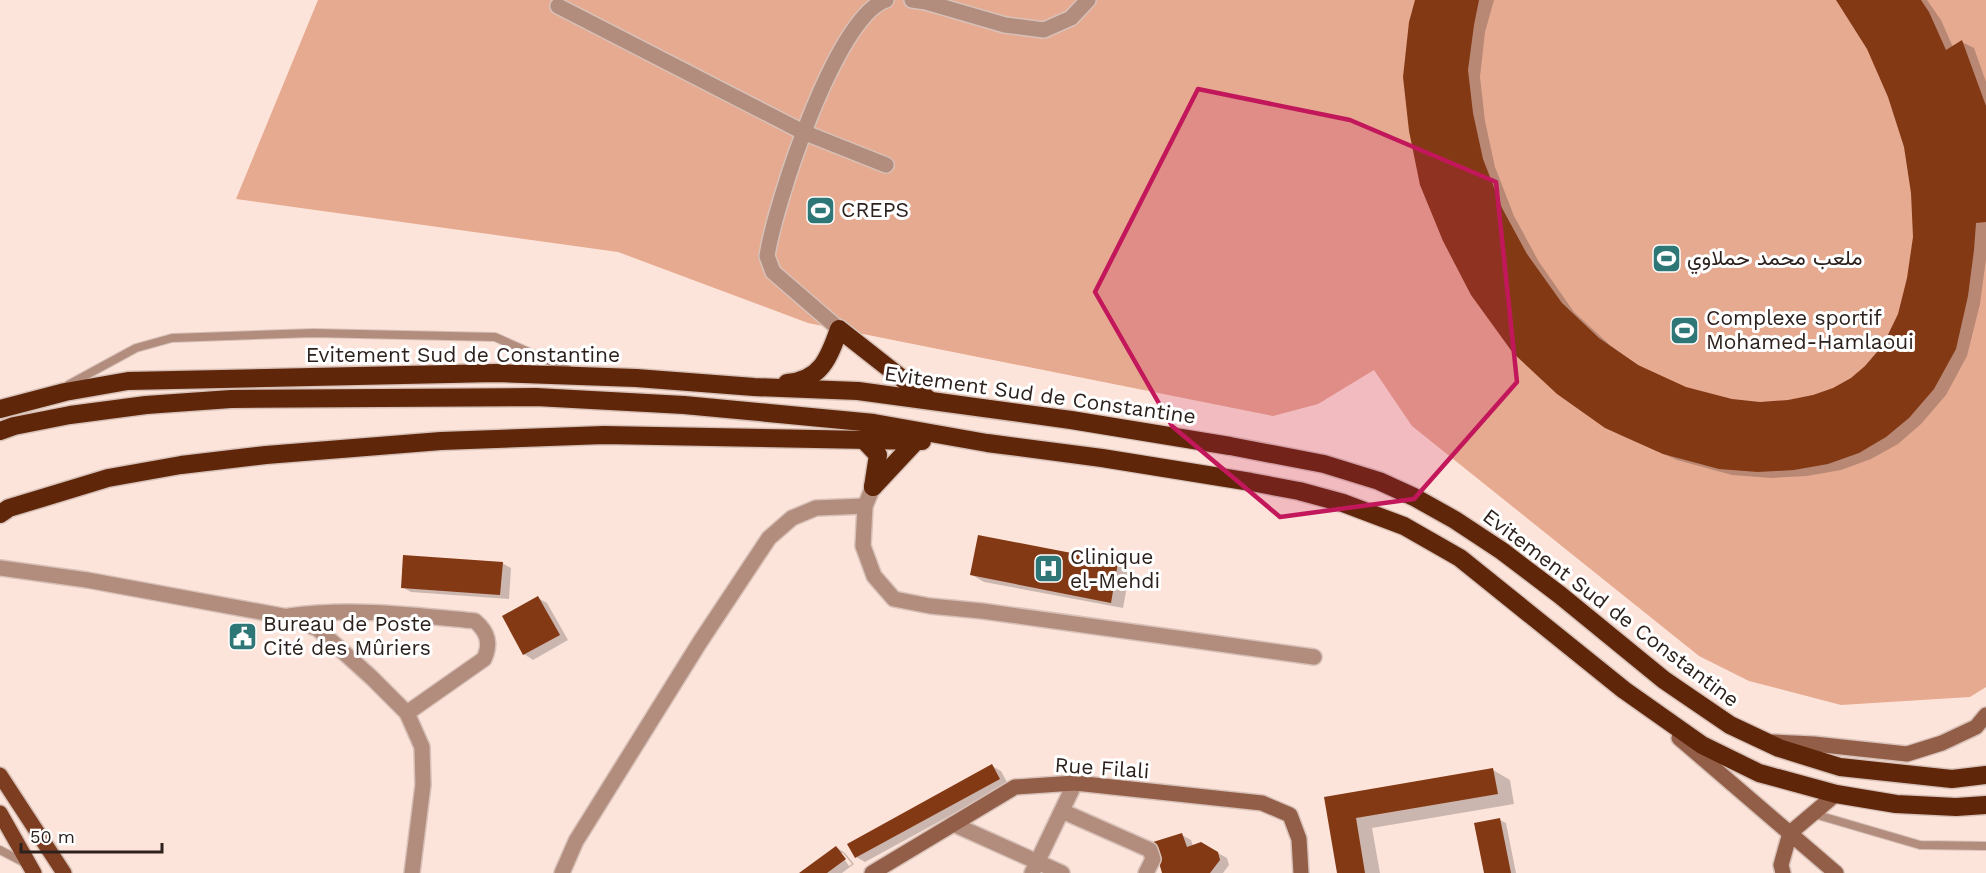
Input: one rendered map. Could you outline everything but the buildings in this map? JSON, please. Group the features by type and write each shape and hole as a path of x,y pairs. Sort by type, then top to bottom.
{"highway":[{"path":"754,387 793,383 813,375 821,369 839,329 929,400"},
{"name":"Evitement Sud de Constantine","path":"0,409 129,381 496,373 636,378 754,387 858,391 1230,446 1324,464 1379,481 1414,497 1455,520 1502,551 1664,680 1730,725 1766,742 1840,767 1952,779 1986,776"},
{"name":"Evitement Sud de Constantine","path":"0,431 14,426 81,414 146,405 231,399 536,397 684,405 874,423 987,443 1102,458 1289,489 1343,503 1404,526 1460,558 1624,690 1702,745 1759,772 1836,794 1896,804 1956,807 1986,805"},
{"path":"0,514 9,508 108,478 181,465 266,455 441,441 604,435 987,443"},
{"path":"863,439 878,455 873,488"},
{"path":"873,488 916,441"}],"main road":[{"path":"0,775 64,873"},
{"path":"0,813 31,869"}],"street":[{"path":"839,329 773,272 767,256 803,132 824,81 842,46 867,13 878,3 886,0"},
{"path":"912,0 1005,25 1044,30 1071,18 1088,0"},
{"path":"558,6 803,132 886,165"},
{"path":"873,488 864,506 863,546 874,576 894,599 930,606 1314,657"},
{"path":"562,873 576,841 700,642 769,538 792,518 816,508 864,506"},
{"path":"0,568 87,580 288,617 318,629 407,713 422,747 423,785 412,873"},
{"path":"288,617 319,612 350,611 475,621 483,628 488,639 488,650 484,659 407,713"},
{"path":"1624,690 1836,873"},
{"path":"1766,742 1814,744 1907,754 1942,743 1976,727 1986,715"},
{"path":"1035,868 1075,783"},
{"name":"Rue Filali","path":"880,872 1015,787 1075,783 1262,803 1290,815 1299,839 1301,873"},
{"path":"1783,873 1781,865 1790,833 1836,794"},
{"path":"1062,811 1150,850 1153,859 1146,873"},
{"path":"953,824 1035,868 1062,873"}],"lane":[{"path":"45,398 136,348 172,338 314,333 495,337 582,376"},
{"path":"1813,813 1920,845 1986,846"},
{"path":"0,850 31,869"}],"highlighted area":[{"path":"1198,89 1350,120 1496,182 1517,382 1414,499 1280,517 1172,426 1095,292"}],"shaded area":[{"path":"318,0 1986,0 1986,687 1970,697 1841,705 1749,681 1699,656 1412,426 1374,370 1318,404 1273,416 808,323 618,252 236,199"}],"place":[{"name":"CREPS","path":"820,210"},
{"name":"ملعب محمد حملاوي","path":"1666,258"},
{"name":"Complexe sportif Mohamed-Hamlaoui","path":"1685,330"},
{"name":"Clinique el-Mehdi","path":"1049,569"},
{"name":"Bureau de Poste Cité des Mûriers","path":"242,636"}]}
